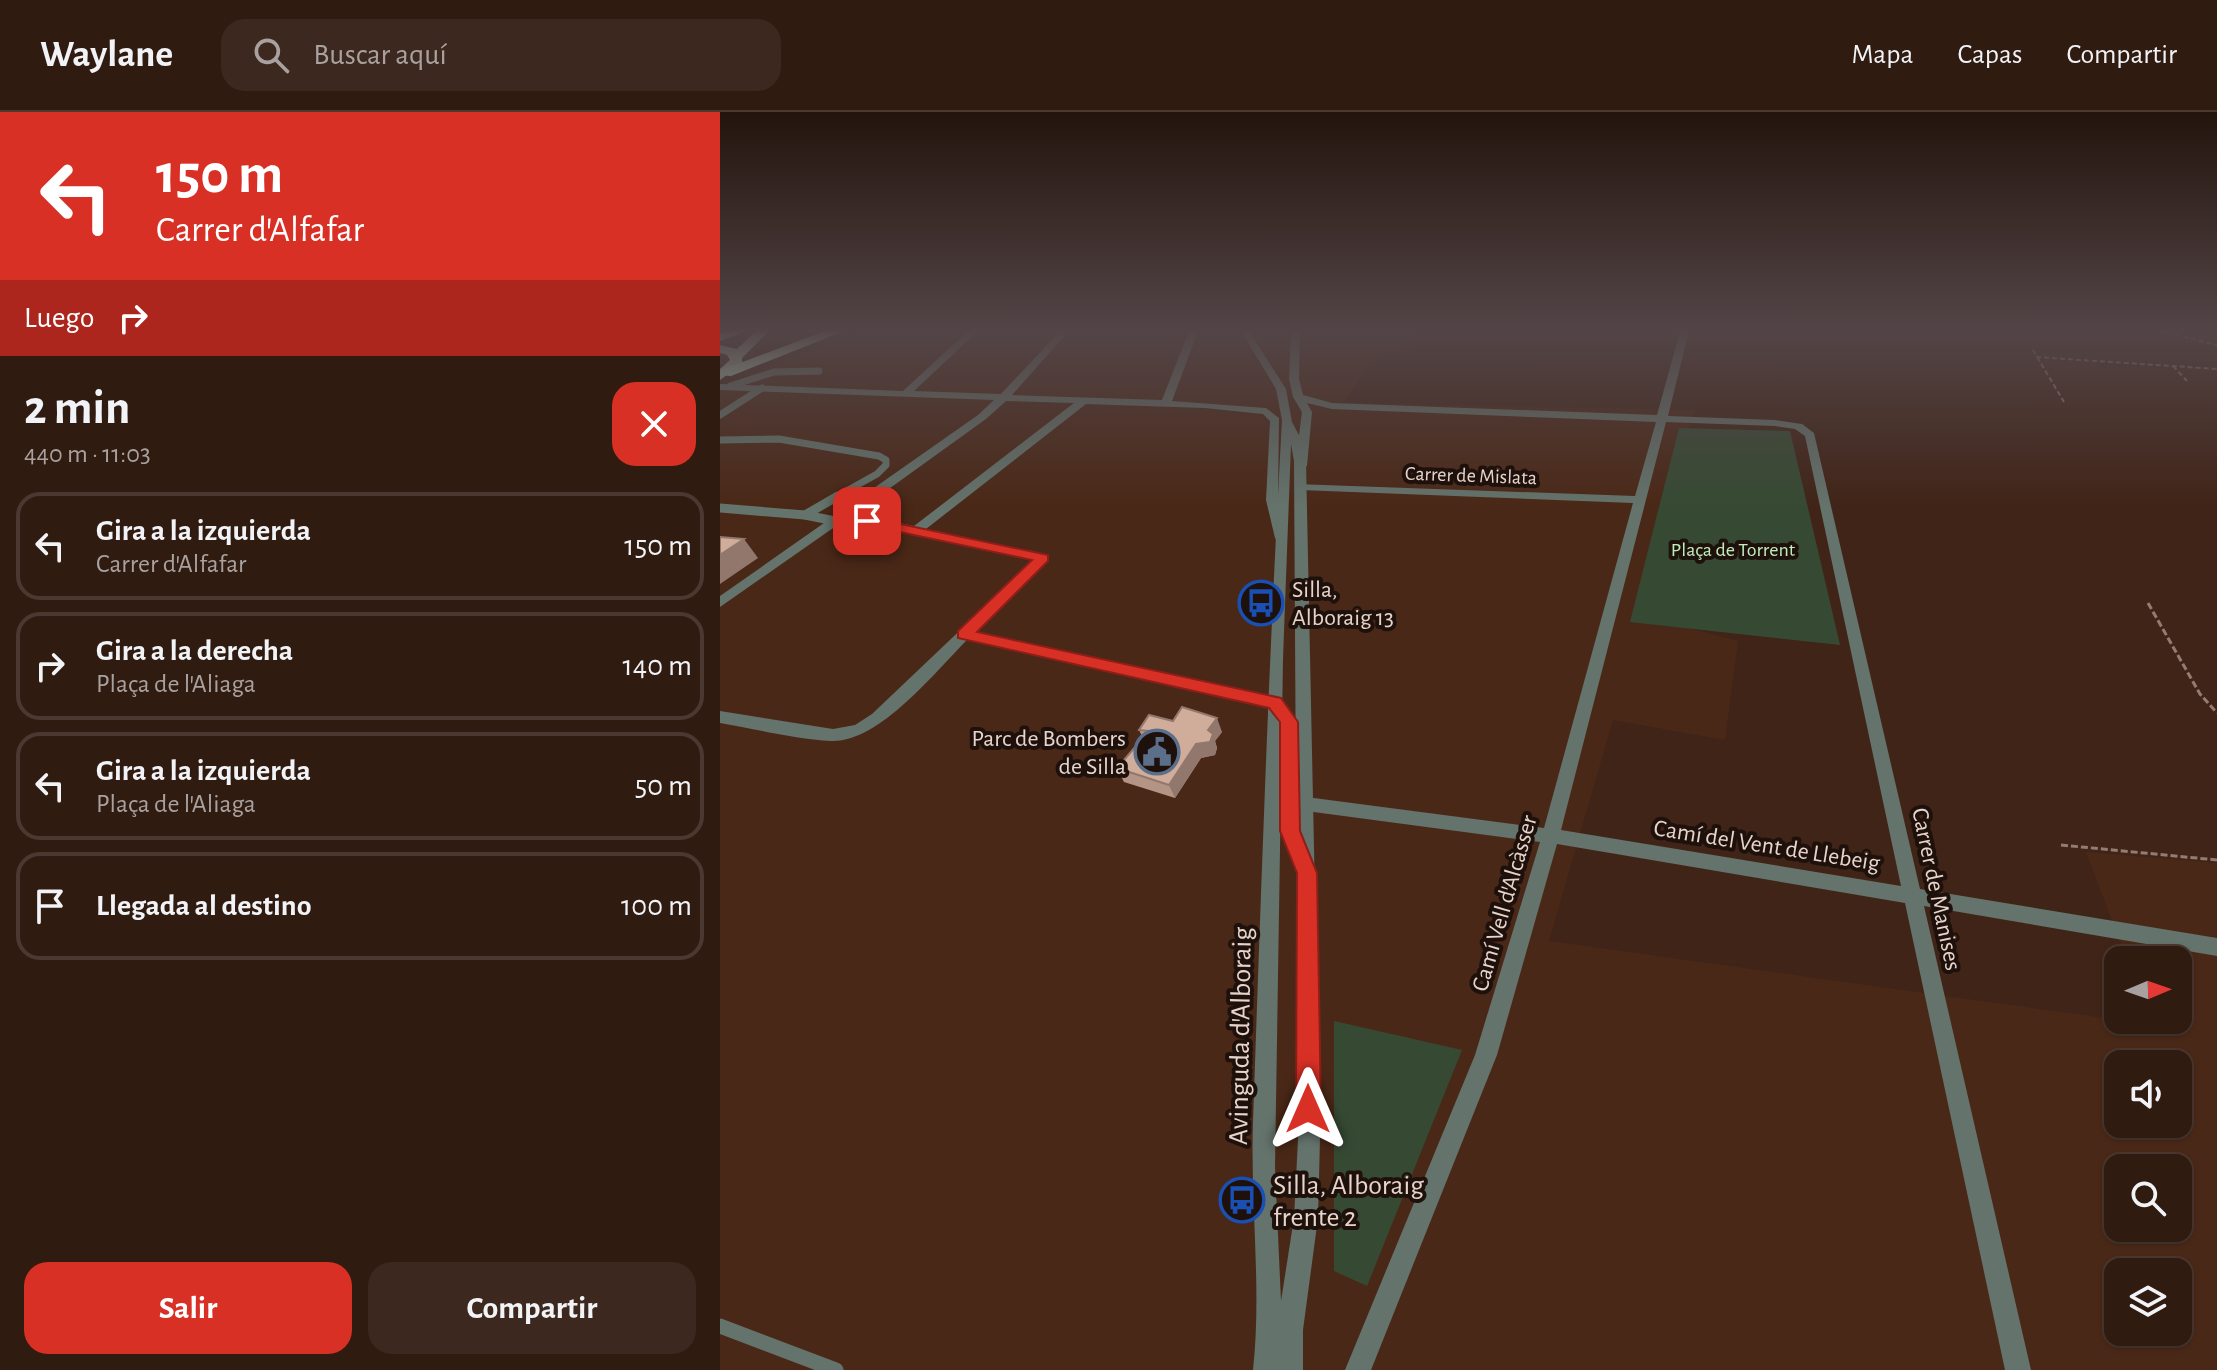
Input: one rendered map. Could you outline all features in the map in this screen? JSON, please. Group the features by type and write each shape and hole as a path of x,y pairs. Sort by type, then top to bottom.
{"street":[{"path":"811,390 1266,411 1275,420 1272,500 1281,538"},
{"path":"906,393 910,390"},
{"path":"720,603 982,417 1011,390"},
{"path":"1166,404 1171,390"},
{"path":"1281,390 1287,420"},
{"path":"1296,390 1307,418 1300,479"},
{"name":"Camí Vell d'Alcàsser","path":"1358,1370 1486,1055 1551,836 1670,390"},
{"path":"1298,397 1332,406 1663,418"},
{"path":"914,532 1083,401"},
{"path":"1307,418 1332,406"},
{"path":"1628,417 1658,436"},
{"name":"Carrer de Manises","path":"1663,418 1798,426 1807,431 1813,445 2018,1370"},
{"name":"Avinguda d’Alboraig","path":"1287,420 1296,439 1300,479 1307,873 1307,1203 1290,1330 1290,1370"},
{"name":"Avinguda d’Alboraig","path":"1266,1370 1270,1333 1263,1167 1275,703 1287,420"},
{"name":"Carrer de Mislata","path":"1300,479 1641,500"},
{"path":"720,717 833,735 859,730 878,718 1043,558 839,518"},
{"path":"964,634 1275,703"},
{"name":"Avinguda d’Alboraig","path":"1275,703 1289,722 1290,831 1307,873"},
{"name":"Camí del Vent de Llebeig","path":"1306,804 1551,836 2217,947"}],"lane":[{"path":"720,415 759,390"},
{"path":"720,440 737,437 781,441 879,456 886,460 886,465 877,474 805,515"},
{"path":"720,508 839,518"},
{"path":"720,1326 836,1370"}],"path":[{"path":"2056,390 2064,402"},
{"path":"2148,603 2200,694 2217,713"},
{"path":"2061,845 2217,860"}],"shaded area":[{"path":"720,390 1353,390 1344,403 1695,410 1633,613 1738,641 1725,740 1613,720 1549,941 2104,1018 2104,1034 2192,1034 2192,946 2122,946 2086,852 2217,863 2217,1370 720,1370"}],"green space":[{"name":"Plaça de Torrent","path":"1679,428 1790,431 1840,645 1630,622"},
{"path":"1334,1021 1462,1050 1367,1286 1334,1271"}],"building":[{"path":"720,537 744,539 720,555"},
{"path":"1182,707 1217,718 1208,730 1213,734 1210,742 1196,744 1169,785 1117,768 1149,731 1139,730 1149,715 1173,721"}],"place":[{"name":"Silla, Alboraig 13","path":"1261,603"},
{"name":"Parc de Bombers de Silla","path":"1157,752"},
{"name":"Silla, Alboraig frente 2","path":"1242,1200"}],"route":[{"path":"867,521 1043,558 964,634 1275,703 1289,722 1290,831 1307,873 1308,1109"}]}
